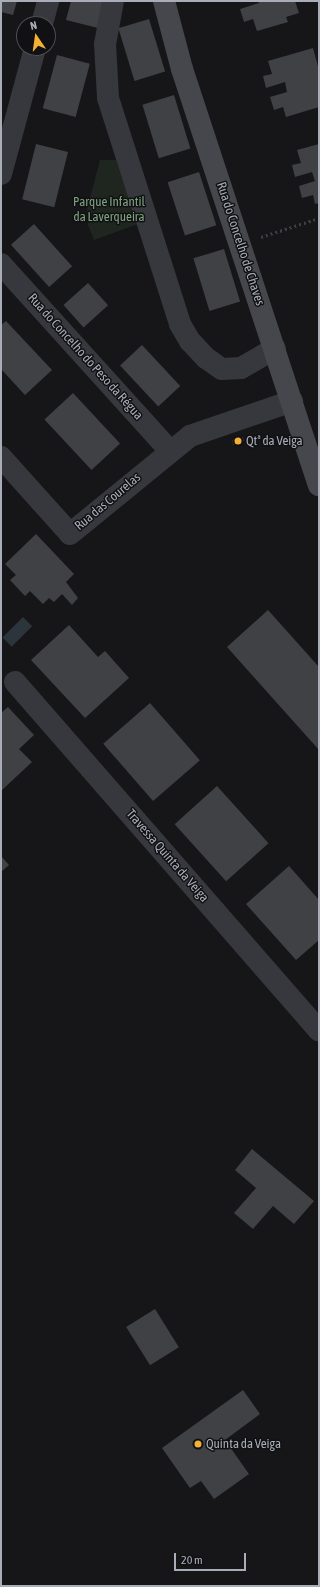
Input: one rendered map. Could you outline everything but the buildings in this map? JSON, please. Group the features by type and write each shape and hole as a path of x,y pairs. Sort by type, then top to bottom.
{"street":[{"path":"44,16 48,1"},
{"path":"113,1 105,44 108,98 180,324 190,341 206,358 222,369 240,368 274,348"},
{"name":"Rua do Concelho de Chaves","path":"164,1 176,50 319,485"},
{"path":"1,174 33,56"},
{"name":"Rua do Concelho do Peso da Régua","path":"1,264 170,451"},
{"path":"170,451 202,430 292,401"},
{"name":"Rua das Courelas","path":"1,457 70,534 170,451"},
{"name":"Travessa Quinta da Veiga","path":"15,682 319,1030"}],"path":[{"path":"240,244 319,218"}],"green space":[{"name":"Parque Infantil da Laverqueira","path":"100,160 116,160 138,224 94,240 88,225 87,209"}],"shaded area":[{"path":"23,617 32,626 12,647 2,638"}],"place":[{"name":"Qtª da Veiga","path":"238,441"},
{"name":"Quinta da Veiga","path":"198,1444"}]}
